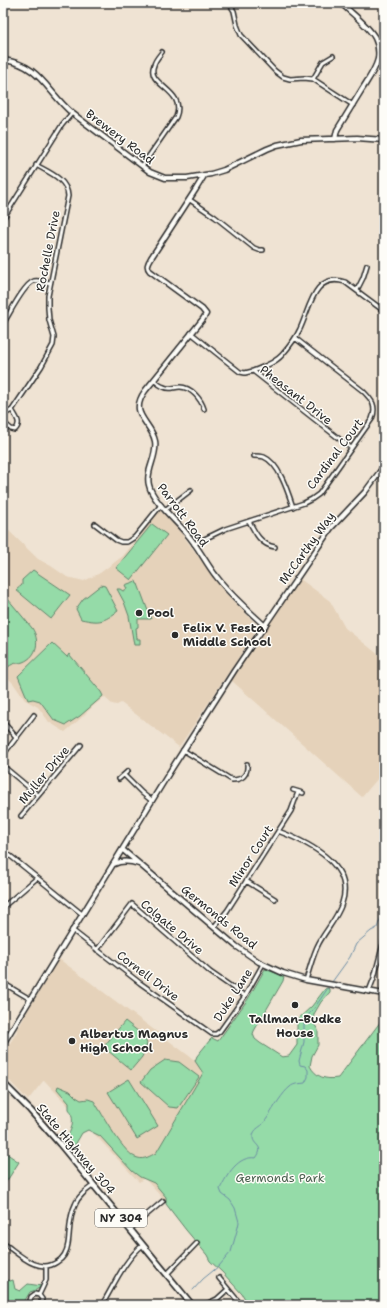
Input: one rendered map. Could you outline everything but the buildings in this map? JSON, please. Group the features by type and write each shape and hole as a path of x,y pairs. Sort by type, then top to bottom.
{"main road":[{"name":"State Highway 304","path":"3,1082 41,1122 192,1305"}],"street":[{"path":"229,3 234,11 236,25 240,35 273,69 290,79 304,78 313,80 352,105"},
{"path":"335,139 337,130 376,66 378,58 378,48 372,33 341,3"},
{"path":"142,166 176,117 178,111 176,99 158,82 152,70 162,52"},
{"path":"313,80 323,62 333,56"},
{"name":"Brewery Road","path":"3,60 16,63 36,74 66,108 142,166 165,178 204,176 224,170 277,145 301,140 384,140"},
{"path":"3,219 36,165 72,112"},
{"name":"Rochelle Drive","path":"5,415 12,410 44,362 53,345 54,338 49,320 48,296 68,190 65,184 58,178 36,165"},
{"name":"Parrott Road","path":"204,176 147,266 148,270 204,310 206,313 141,398 139,408 141,416 155,441 155,451 148,483 151,491 161,505 185,532 225,588 265,626"},
{"path":"190,200 220,220 254,248 263,250"},
{"path":"357,290 367,265"},
{"path":"253,371 282,356 300,329 309,302 322,284 330,280 337,279 345,282 384,311"},
{"path":"3,324 27,286 33,282 39,281 50,283"},
{"name":"Pheasant Drive","path":"191,333 240,372 245,373 253,371 351,448"},
{"name":"Cardinal Court","path":"194,544 218,532 293,507 312,499 319,494 372,419 375,412 373,404 363,391 295,338"},
{"path":"154,380 166,388 180,387 188,389 200,400 204,409"},
{"path":"3,422 11,429 15,430 19,422 12,410"},
{"path":"254,456 263,456 274,466 281,476 293,507"},
{"name":"McCarthy Way","path":"265,626 331,528 365,492 384,466"},
{"path":"165,510 191,490"},
{"path":"95,524 116,540 127,542 135,537 161,505"},
{"path":"249,521 258,537 264,543 269,546 276,547"},
{"path":"3,1044 183,750 234,670 265,626"},
{"path":"3,755 34,715"},
{"path":"3,722 17,738"},
{"name":"Muller Drive","path":"21,816 81,745"},
{"path":"183,750 232,780 240,779 245,775 248,770 248,764"},
{"path":"3,766 38,795"},
{"path":"119,779 128,771"},
{"path":"124,775 152,801"},
{"path":"293,790 303,793"},
{"name":"Minor Court","path":"214,927 223,916 293,808 298,792"},
{"path":"278,831 300,840 319,852 332,863 339,872 345,889 342,904 318,945 306,980"},
{"path":"3,850 82,914"},
{"name":"Germonds Road","path":"123,850 239,948 264,964 306,980 384,994"},
{"name":"Germonds Road","path":"113,866 118,862 124,861 141,865"},
{"path":"3,907 37,878"},
{"path":"246,881 275,899"},
{"name":"Colgate Drive","path":"98,950 132,904 214,974 245,996"},
{"name":"Cornell Drive","path":"72,930 209,1033 215,1034"},
{"path":"369,991 384,940"},
{"name":"Duke Lane","path":"215,1034 220,1031 245,996 264,964"},
{"path":"3,983 30,999"},
{"path":"3,1243 39,1266 46,1266 56,1263 65,1253 68,1245 74,1205 80,1196 94,1185"},
{"path":"130,1229 163,1201"},
{"path":"167,1274 197,1243"},
{"path":"102,1305 129,1260 143,1245"},
{"path":"39,1295 46,1280 46,1266"},
{"path":"219,1278 238,1301"},
{"path":"204,1305 214,1301 228,1289"},
{"path":"33,1305 30,1301 31,1297 35,1294 39,1295"},
{"path":"39,1295 42,1300 40,1305"},
{"path":"214,1301 217,1305"}],"shaded area":[{"path":"160,510 181,533 225,593 257,625 256,631 179,747 121,703 117,705 112,704 104,697 65,732 49,722 38,707 25,700 13,683 3,673 3,523 8,530 38,559 67,577 84,581 100,573 123,556"},
{"path":"300,579 330,601 345,628 384,659 384,771 362,797 231,680"},
{"path":"59,959 208,1070 173,1196 166,1202 144,1178 139,1182 44,1080 28,1100 3,1074 3,1054"}],"green space":[{"path":"152,524 167,535 131,580 116,568"},
{"path":"33,570 70,595 51,619 16,590 22,585 22,580"},
{"name":"Pool","path":"136,581 151,619 138,619 138,627 136,628 137,639 140,639 140,645 134,645 129,616 117,589 123,591 127,589 125,585"},
{"path":"101,585 105,586 118,611 101,621 81,619 76,609 83,599"},
{"path":"3,593 32,628 37,642 35,652 32,656 23,662 8,667 3,661"},
{"path":"52,643 67,657 69,654 103,696 80,716 66,725 54,720 40,701 33,699 28,700 18,676"},
{"name":"Germonds Park","path":"265,969 284,976 283,981 253,1034 255,1039 260,1043 282,1057 289,1056 297,1045 297,1020 312,1006 325,989 330,989 330,992 321,1002 314,1014 313,1022 318,1030 318,1045 312,1056 310,1066 315,1073 321,1077 329,1079 338,1078 384,1017 384,1250 381,1251 381,1257 384,1259 384,1265 382,1266 384,1272 384,1305 249,1305 242,1294 210,1261 207,1255 166,1204 166,1197 154,1183 140,1177 132,1171 100,1136 88,1130 82,1133 75,1145 68,1139 72,1125 72,1117 69,1109 69,1103 57,1089 58,1086 70,1091 81,1100 88,1099 94,1101 120,1142 132,1155 142,1158 156,1153 203,1073 195,1061 197,1056 212,1038 218,1041 248,999"},
{"path":"125,1021 144,1036 147,1044 142,1057 131,1070 107,1050 105,1045"},
{"path":"165,1060 179,1062 199,1077 178,1108 169,1107 141,1082 150,1070"},
{"path":"129,1079 158,1126 137,1139 108,1092"},
{"path":"3,1151 19,1162 3,1187 3,1168 5,1165 3,1163"},
{"path":"3,1278 10,1281 13,1280 15,1289 20,1291 28,1284 42,1286 30,1292 22,1305 3,1305"}],"waterway":[{"path":"332,982 350,957 356,944 371,931 377,928 384,912"},
{"path":"193,1290 203,1279 219,1266 231,1252 239,1222 235,1208 230,1200 222,1194 220,1189 234,1167 244,1160 256,1158 259,1154 260,1150 254,1142 253,1136 256,1130 264,1123 284,1093 293,1085 305,1083 308,1077 308,1070 305,1066 300,1065 299,1061 304,1042 304,1019 313,1010 328,988"}],"place":[{"name":"Pool","path":"139,613"},
{"name":"Felix V. Festa Middle School","path":"175,635"},
{"name":"Tallman-Budke House","path":"295,1005"},
{"name":"Albertus Magnus High School","path":"72,1041"}]}
